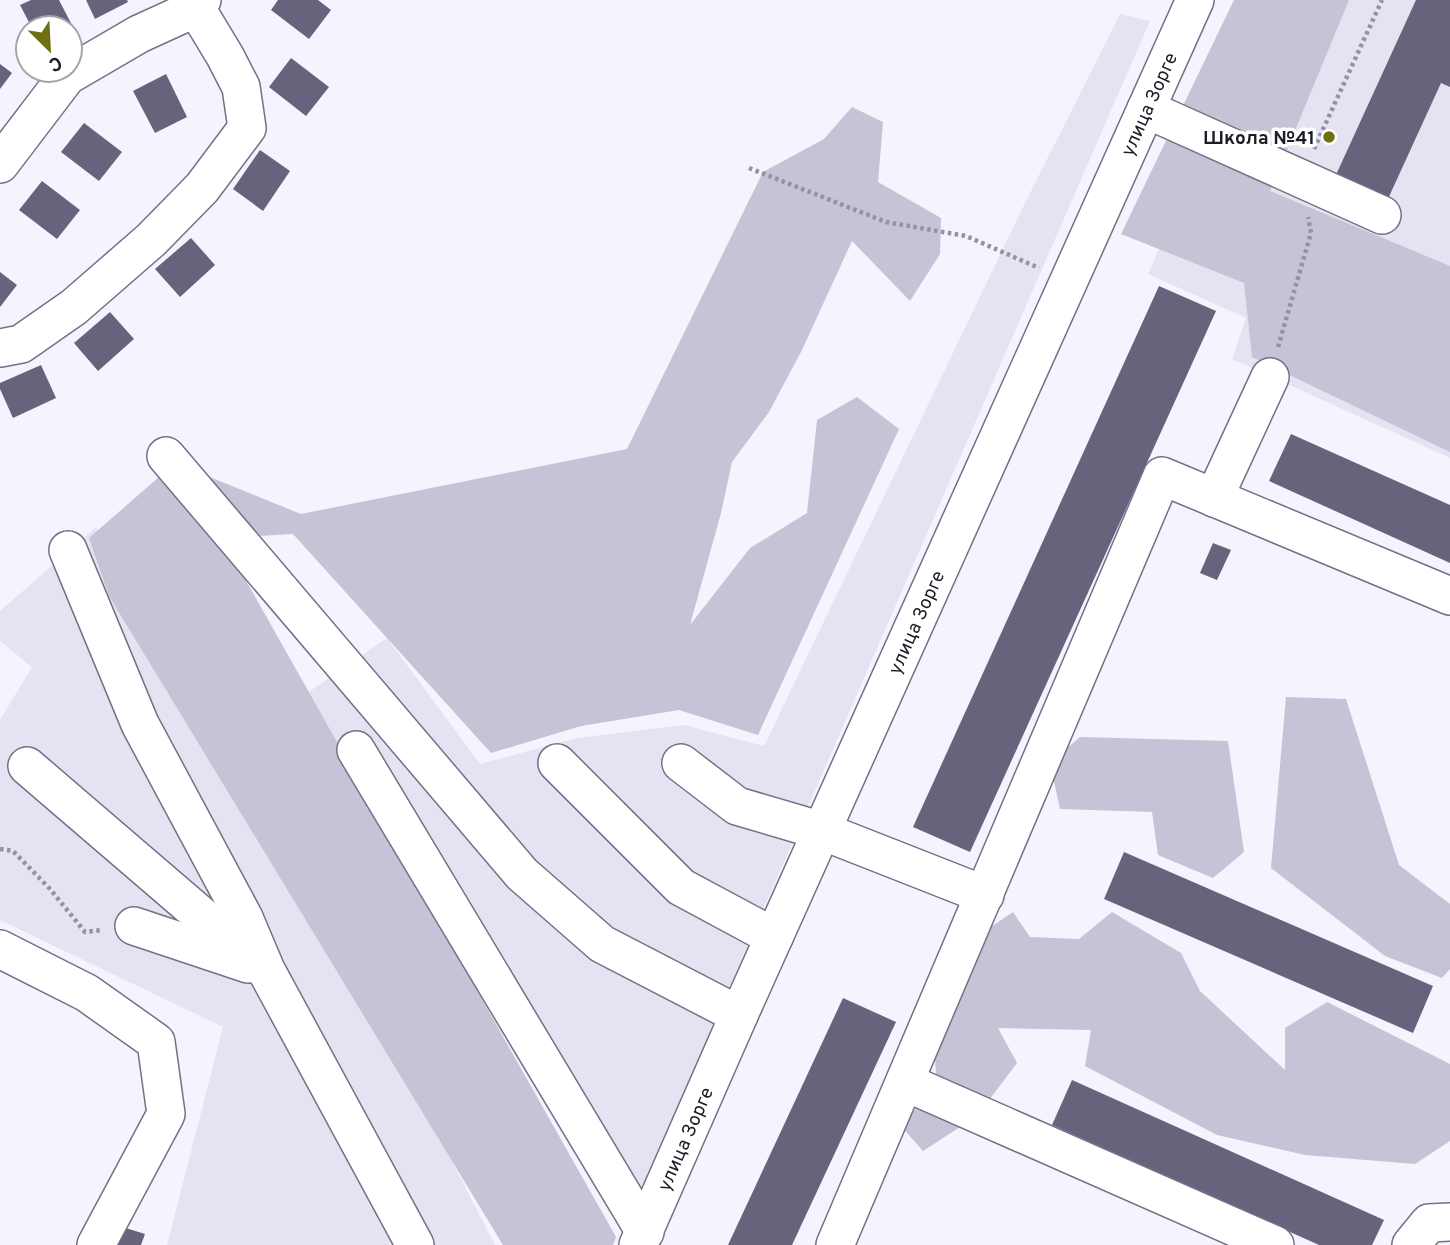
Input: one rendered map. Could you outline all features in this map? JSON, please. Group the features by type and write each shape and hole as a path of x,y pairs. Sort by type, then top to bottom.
{"street":[{"name":"улица Зорге","path":"641,1239 1195,0"},
{"path":"0,163 67,76 139,34 199,4 241,87 247,128 202,188 151,240 74,307 21,344 0,348"},
{"path":"1146,109 1382,215"},
{"path":"1214,498 1269,377"},
{"path":"166,456 522,874 602,944 739,1015"},
{"path":"835,1245 1162,476 1450,596"},
{"path":"68,550 140,724 244,918 266,970 415,1245"},
{"path":"356,750 641,1239"},
{"path":"557,763 681,887 774,937"},
{"path":"681,763 737,806 822,831 985,895"},
{"path":"27,766 266,970"},
{"path":"134,926 266,970"},
{"path":"0,949 87,993 156,1042 166,1114 96,1245"},
{"path":"905,1082 1275,1245"},
{"path":"1411,1245 1429,1223 1450,1222"}],"path":[{"path":"749,168 886,222 966,236 1069,281"},
{"path":"0,849 13,851 50,889 85,932 134,926"}],"shaded area":[{"path":"1234,0 1349,0 1270,191 1450,266 1450,452 1252,357 1244,283 1121,234"},
{"name":"Школа №41","path":"1270,0 1450,0 1450,458 1232,359 1246,318 1148,274"},
{"path":"1120,14 1150,21 623,1232 303,696 387,638 480,764 577,738 684,725 764,746 1024,205"},
{"path":"852,107 883,122 878,182 941,218 940,254 910,301 852,241 802,350 769,412 732,462 690,625 750,548 807,513 817,420 857,397 899,429 758,735 679,710 581,726 491,753 293,534 222,538 616,1237 613,1245 503,1245 109,596 89,538 175,463 301,514 627,449 763,172 824,139"},
{"path":"96,527 313,892 495,1245 167,1245 223,1027 0,920 0,720 32,667 0,641 0,611"},
{"path":"1286,697 1346,699 1399,865 1450,904 1450,969 1442,978 1385,956 1271,868"},
{"path":"1080,737 1228,741 1244,852 1213,878 1158,855 1152,812 1060,809 1050,763"},
{"path":"1013,912 1030,937 1079,939 1112,912 1181,953 1200,991 1285,1070 1285,1028 1327,1002 1450,1064 1450,1141 1415,1164 1305,1155 1217,1135 1085,1066 1091,1030 998,1028 1017,1063 977,1116 923,1151 900,1125 937,1087 933,1034 973,939"}],"building":[{"path":"31,0 59,0 66,14 25,14 20,5"},
{"path":"86,0 127,0 128,2 95,19"},
{"path":"278,0 318,0 331,10 309,39 271,10"},
{"path":"1416,0 1450,0 1450,87 1441,83 1387,201 1335,177"},
{"path":"291,58 329,87 306,116 269,87"},
{"path":"0,64 12,73 0,89"},
{"path":"166,74 187,117 155,133 133,91"},
{"path":"84,123 122,152 99,181 61,152"},
{"path":"260,150 290,171 263,211 233,189"},
{"path":"42,181 80,210 57,239 19,210"},
{"path":"191,238 215,265 180,297 155,269"},
{"path":"0,272 17,285 0,307"},
{"path":"1159,286 1216,311 970,852 913,827"},
{"path":"110,312 134,339 98,371 74,343"},
{"path":"41,365 56,398 13,418 0,383"},
{"path":"1291,434 1450,505 1450,563 1269,481"},
{"path":"1213,543 1231,550 1217,580 1200,573"},
{"path":"1124,852 1433,986 1413,1033 1104,899"},
{"path":"843,998 896,1022 792,1245 728,1245"},
{"path":"1072,1080 1384,1220 1372,1245 1319,1245 1052,1125"},
{"path":"116,1225 145,1234 141,1245 109,1245"}],"place":[{"name":"Школа №41","path":"1329,137"}]}
